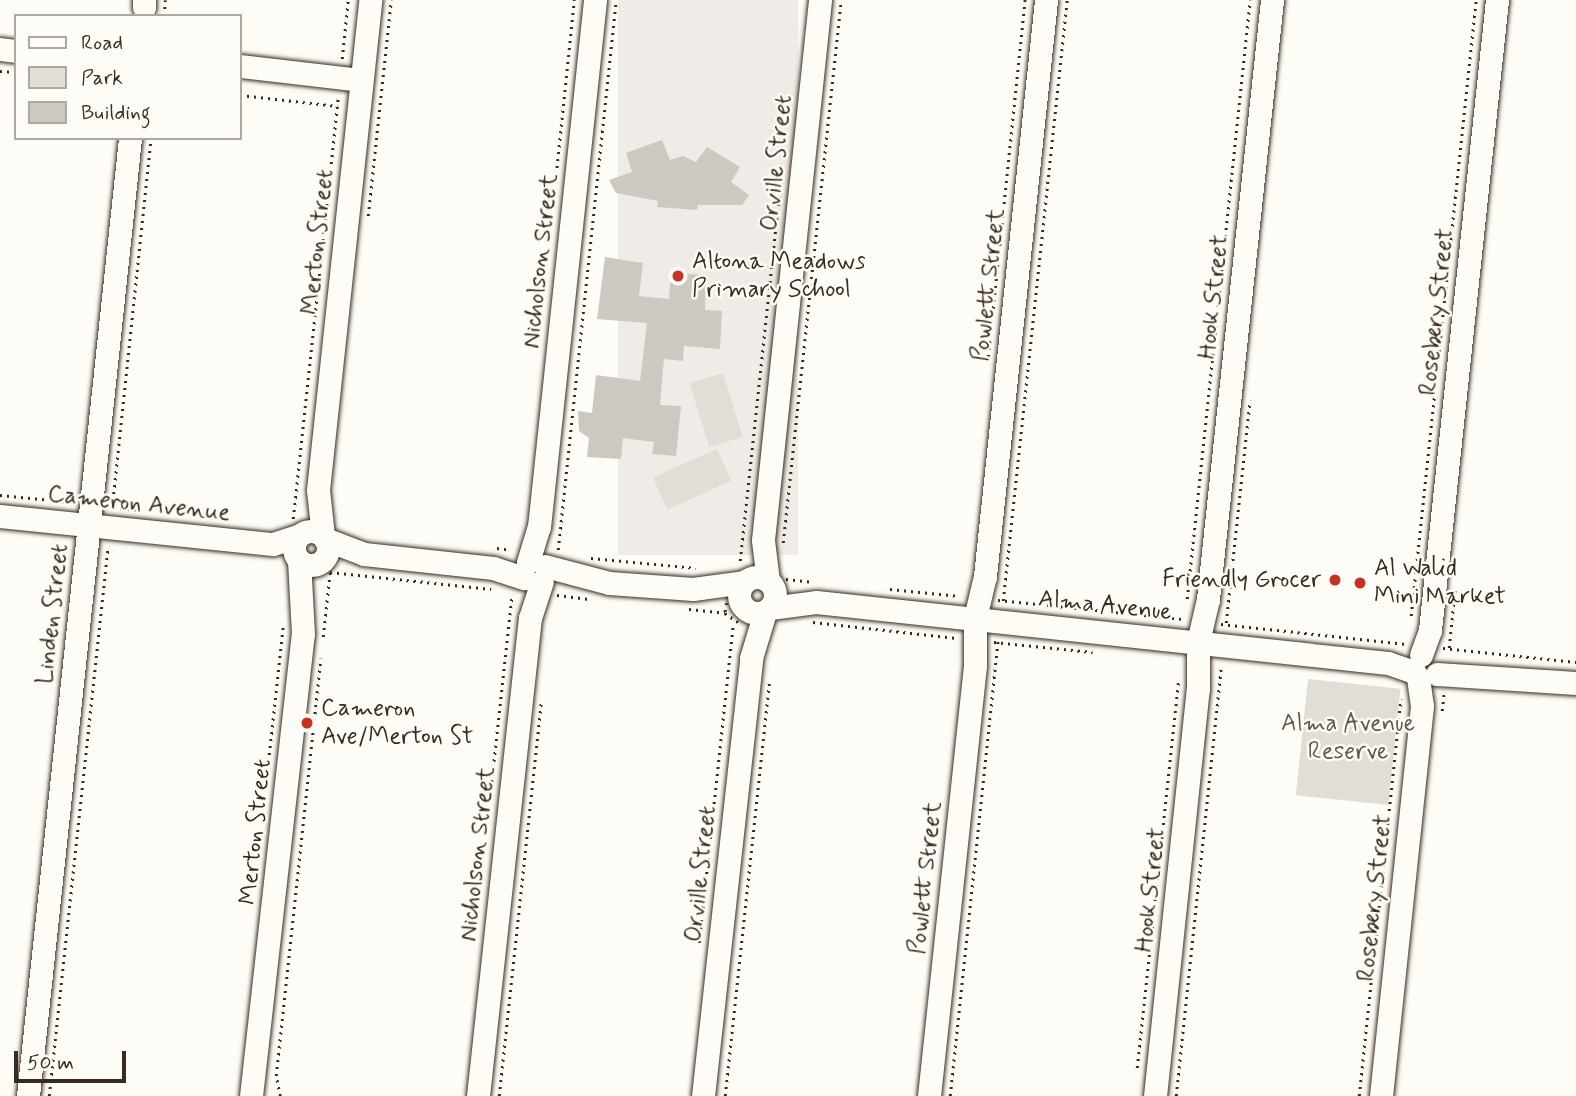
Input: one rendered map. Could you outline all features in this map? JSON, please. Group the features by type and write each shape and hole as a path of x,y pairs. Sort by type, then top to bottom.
{"street":[{"name":"Merton Street","path":"251,1096 257,1064 305,606 307,541 318,490 343,78 370,0"},
{"name":"Nicholson Street","path":"478,1096 595,0"},
{"name":"Orville Street","path":"703,1096 761,663 755,587 763,540 820,0"},
{"name":"Powlett Street","path":"929,1096 1046,0"},
{"name":"Hook Street","path":"1155,1096 1198,690 1201,630 1208,599 1272,0"},
{"name":"Rosebery Street","path":"1381,1096 1422,706 1422,656 1497,0"},
{"path":"242,68 343,78"},
{"name":"Linden Street","path":"28,1096 100,516 130,140"},
{"name":"Cameron Avenue","path":"0,516 100,516 273,544 307,541"},
{"name":"Alma Avenue","path":"307,541 364,554 492,558 535,569 577,563 755,587 980,599 1201,630 1388,663 1422,656 1469,672 1576,682"},
{"name":"Merton Street","path":"257,1064 258,1096"}],"path":[{"path":"307,541 337,106 343,78 348,0"},
{"path":"535,569 616,0"},
{"path":"699,947 841,0"},
{"path":"987,367 1025,0"},
{"path":"980,599 1067,0"},
{"path":"1201,630 1250,0"},
{"path":"1359,1096 1422,656 1476,0"},
{"path":"242,95 337,106"},
{"path":"49,1096 100,516 151,140"},
{"path":"755,587 781,178"},
{"path":"0,495 100,516 153,512"},
{"path":"492,558 535,569"},
{"path":"323,641 330,572 535,569 577,563 698,579"},
{"path":"755,587 780,579 818,592"},
{"path":"884,589 1422,656 1576,662"},
{"path":"269,756 283,618"},
{"path":"950,1096 998,642"},
{"path":"280,1096 276,1076 321,653"},
{"path":"725,1096 761,663"},
{"path":"1176,1096 1221,665"},
{"path":"1136,1082 1179,674"},
{"path":"499,1096 543,690"}],"shaded area":[{"name":"Altona Meadows Primary School","path":"618,0 798,0 798,555 618,555"}],"green space":[{"path":"723,373 743,437 709,447 690,383"},
{"path":"717,449 731,481 667,509 653,477"},
{"name":"Alma Avenue Reserve","path":"1308,679 1400,689 1388,805 1296,795"}],"building":[{"path":"662,140 670,160 683,156 696,162 707,147 740,167 731,182 749,195 742,205 698,205 697,210 657,207 658,201 616,193 609,180 632,172 626,153"},
{"path":"605,257 643,263 639,296 669,299 671,273 706,275 705,310 722,311 720,349 684,346 683,361 664,359 660,405 681,406 676,456 652,454 654,442 623,438 621,459 587,457 589,438 579,431 578,411 592,413 596,375 640,381 647,323 597,319"}],"place":[{"name":"Altona Meadows Primary School","path":"678,276"},
{"name":"Friendly Grocer","path":"1335,580"},
{"name":"Al Walid Mini Market","path":"1360,583"},
{"name":"Cameron Ave/Merton St","path":"307,723"}]}
